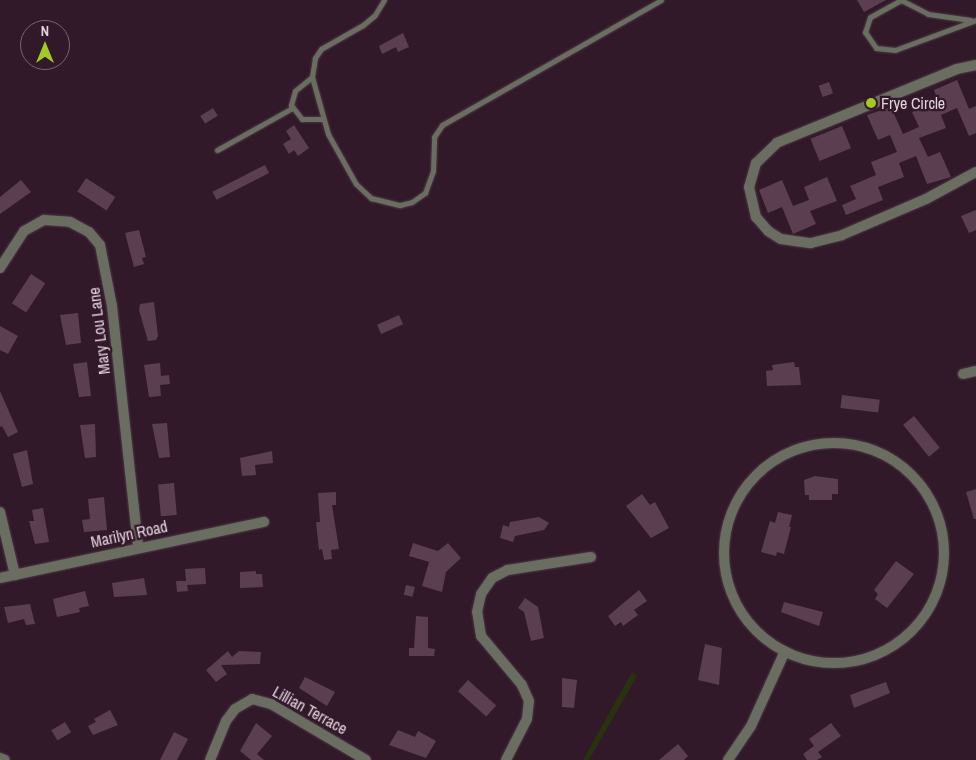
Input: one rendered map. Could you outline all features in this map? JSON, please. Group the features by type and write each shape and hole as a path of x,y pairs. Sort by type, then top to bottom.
{"street":[{"path":"976,65 948,72 777,143 752,171 750,195 756,217 768,231 782,239 811,243 835,238 926,200 976,172"},
{"name":"Mary Lou Lane","path":"0,268 24,231 44,220 70,222 89,232 100,245 112,306 138,547"},
{"path":"963,374 976,371"},
{"path":"833,443 850,444 884,454 898,463 923,488 938,518 943,535 943,569 932,602 918,623 900,641 869,657 835,663 801,658 785,652 763,637 745,618 729,588 724,545 735,504 755,475 780,457 799,448 833,443"},
{"path":"0,512 15,575"},
{"name":"Marilyn Road","path":"0,578 138,547 264,522"},
{"path":"506,760 528,719 530,701 522,685 481,636 477,612 481,594 492,578 508,570 591,557"},
{"path":"728,760 750,726 785,652"},
{"name":"Lillian Terrace","path":"210,760 226,722 235,709 252,699 272,704 366,760"},
{"path":"0,758 5,760"}],"lane":[{"path":"384,0 375,15 321,49 315,58 312,77 322,119 356,184 371,198 386,204 412,202 425,193 431,180 434,137 442,125 661,0"},
{"path":"901,0 914,10 934,16 976,20 895,50 876,48 867,38 868,22 874,14 901,0"},
{"path":"292,108 295,91 312,77"},
{"path":"292,108 302,118 322,119"},
{"path":"217,150 292,108"}],"green space":[{"path":"632,672 637,676 589,760 583,760"}],"building":[{"path":"857,0 886,0 864,12"},
{"path":"403,33 409,47 398,52 396,47 382,54 379,46"},
{"path":"957,80 969,109 976,106 976,133 969,136 957,108 941,115 946,128 919,138 928,157 940,152 951,177 927,184 916,156 899,163 904,177 878,187 883,200 846,215 842,205 856,199 850,186 876,175 871,162 897,152 890,135 878,140 867,115 891,107 903,134 919,127 912,112 939,103 934,90"},
{"path":"829,82 833,93 823,97 819,86"},
{"path":"213,108 218,116 205,124 200,116"},
{"path":"294,125 309,148 298,156 294,150 289,154 283,144 291,139 286,131"},
{"path":"842,126 851,148 819,161 810,139"},
{"path":"265,165 269,173 217,200 212,192"},
{"path":"827,177 837,201 810,211 816,224 793,234 782,207 768,213 759,190 782,180 793,206 809,200 804,187"},
{"path":"86,178 115,197 107,210 77,191"},
{"path":"21,180 31,192 0,214 0,197"},
{"path":"976,210 976,230 969,233 961,216"},
{"path":"139,230 146,257 142,258 144,264 134,267 125,233"},
{"path":"31,274 45,283 26,313 12,303"},
{"path":"154,302 158,336 156,340 148,341 139,310 140,304"},
{"path":"78,313 81,343 66,345 60,315"},
{"path":"399,315 403,324 381,334 377,325"},
{"path":"0,326 18,336 8,354 0,350"},
{"path":"87,362 91,396 79,397 73,364"},
{"path":"794,362 795,367 799,367 801,385 767,386 766,371 773,370 772,365"},
{"path":"160,363 161,376 169,375 170,384 160,385 161,396 149,397 144,365"},
{"path":"0,391 18,432 8,437 2,426 0,427"},
{"path":"842,395 880,400 878,413 840,408"},
{"path":"914,416 940,448 929,457 903,425"},
{"path":"167,423 170,457 159,458 152,424"},
{"path":"95,424 96,457 85,458 80,425"},
{"path":"27,450 33,484 22,487 13,454"},
{"path":"272,451 273,463 255,465 256,475 242,476 240,458"},
{"path":"815,476 838,479 838,494 832,494 832,500 809,500 809,495 805,495 804,480"},
{"path":"174,483 177,515 161,516 158,484"},
{"path":"976,489 976,519 974,519 966,492"},
{"path":"336,492 336,505 332,505 339,549 331,550 332,559 324,560 322,549 319,550 316,522 320,522 318,493"},
{"path":"642,494 650,505 655,502 669,528 651,538 626,506"},
{"path":"104,497 107,530 84,532 82,520 90,519 88,499"},
{"path":"43,508 49,542 35,544 29,521 34,521 32,510"},
{"path":"778,512 792,515 784,554 777,552 776,556 761,552 770,521 775,523"},
{"path":"539,517 549,523 544,530 515,536 513,542 500,538 503,525 509,527 510,522"},
{"path":"413,543 438,551 448,543 461,558 446,572 442,592 422,586 429,562 409,556"},
{"path":"896,561 914,574 887,608 875,599 878,594 874,590"},
{"path":"205,568 206,584 187,585 188,591 177,592 176,581 186,581 185,569"},
{"path":"256,571 256,574 262,574 263,587 240,588 240,572"},
{"path":"144,578 147,595 114,597 112,583"},
{"path":"406,585 415,587 413,597 404,595"},
{"path":"639,590 647,601 634,610 638,615 623,626 621,622 615,626 608,616"},
{"path":"85,591 89,606 79,608 80,612 57,617 53,599"},
{"path":"525,598 538,607 544,638 531,641 524,612 518,608"},
{"path":"784,602 823,612 819,626 781,612"},
{"path":"30,604 35,624 26,625 24,619 8,623 4,607"},
{"path":"416,616 428,617 428,648 435,649 434,656 409,656 409,648 414,648"},
{"path":"705,644 722,648 719,685 698,680"},
{"path":"228,651 232,657 239,651 261,652 260,664 221,665 227,674 216,682 206,670"},
{"path":"305,677 335,692 327,706 299,688"},
{"path":"562,678 577,680 574,708 562,707"},
{"path":"468,680 496,705 486,717 458,691"},
{"path":"886,682 890,693 854,708 850,695"},
{"path":"110,710 118,725 93,735 88,726 96,722 94,719"},
{"path":"65,722 71,732 57,741 51,730"},
{"path":"256,723 272,736 257,754 264,760 251,760 240,751"},
{"path":"831,723 841,736 818,752 822,757 817,760 807,760 803,754 814,746 809,739"},
{"path":"398,730 415,737 418,731 436,741 426,758 389,745"},
{"path":"174,732 188,739 177,760 160,760"},
{"path":"678,744 688,756 684,760 659,760"}],"place":[{"name":"Frye Circle","path":"871,103"}]}
